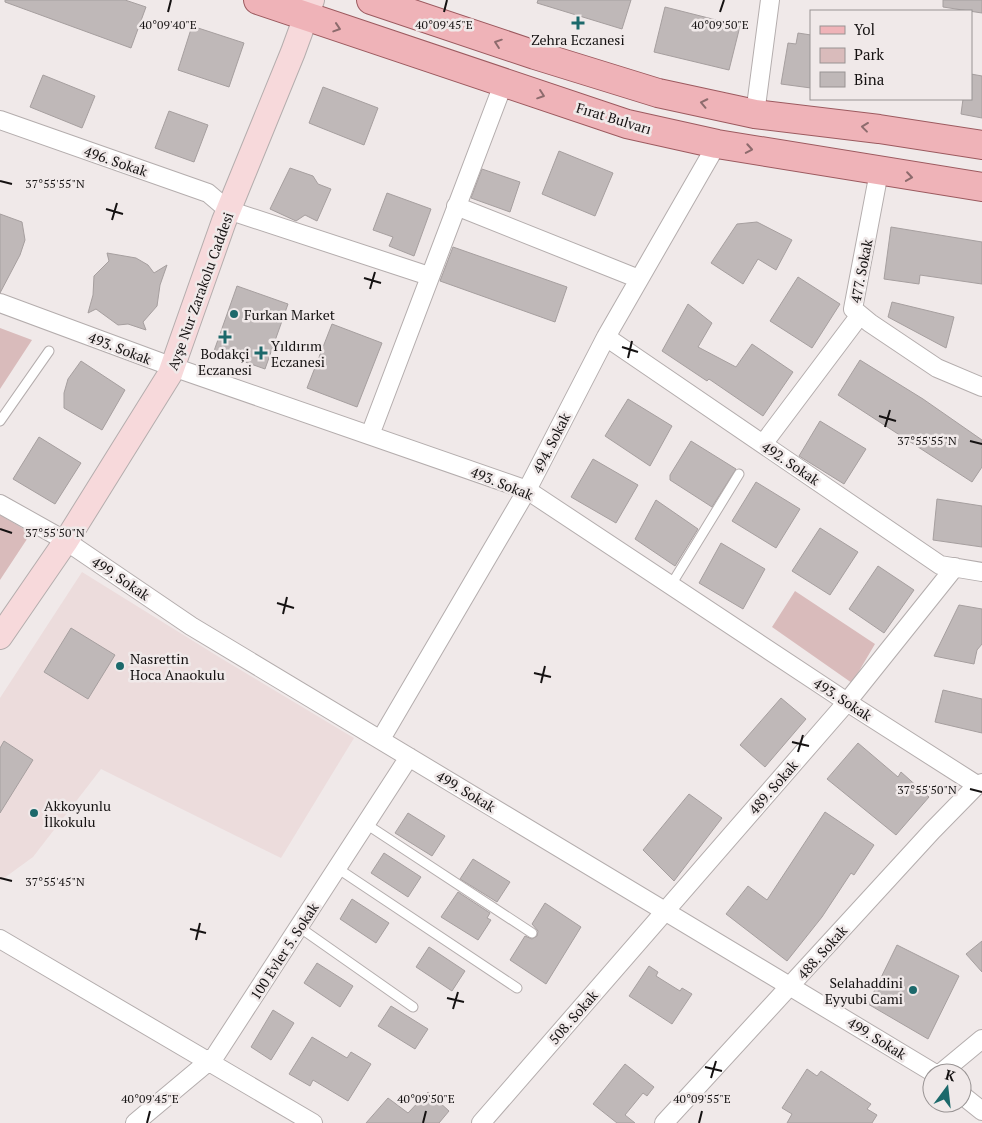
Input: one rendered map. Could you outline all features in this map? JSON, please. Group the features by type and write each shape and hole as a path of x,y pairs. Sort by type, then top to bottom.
{"main road":[{"name":"Fırat Bulvarı","path":"258,0 309,9 504,82 627,124 717,144 879,172 982,187"},
{"path":"371,0 652,91 755,114 879,128 982,144"}],"street":[{"path":"755,114 770,0"},
{"name":"Ayşe Nur Zarakolu Caddesi","path":"0,637 66,541 173,367 228,210 309,9"},
{"path":"370,435 504,82"},
{"name":"496. Sokak","path":"0,120 208,193 228,210"},
{"name":"494. Sokak","path":"381,739 527,490 606,337 717,144"},
{"name":"477. Sokak","path":"879,172 853,309 937,368 982,387"},
{"path":"456,206 639,279"},
{"path":"228,210 429,276"},
{"name":"493. Sokak","path":"0,303 173,367 527,490 847,702 979,784"},
{"path":"763,444 860,315"},
{"name":"492. Sokak","path":"606,337 940,564 982,572"},
{"name":"499. Sokak","path":"0,504 66,541 191,626 665,912 792,985 922,1066"},
{"name":"489. Sokak","path":"665,912 847,702 955,567"},
{"name":"100 Evler 5. Sokak","path":"135,1123 215,1056 409,757"},
{"name":"488. Sokak","path":"664,1123 979,784"},
{"name":"508. Sokak","path":"481,1123 665,912"},
{"path":"0,939 313,1123"},
{"path":"953,1063 982,1039"},
{"path":"972,1103 982,1111"}],"lane":[{"path":"0,421 49,351"},
{"path":"671,585 739,474"},
{"path":"366,824 532,932"},
{"path":"338,868 517,988"},
{"path":"299,927 413,1007"}],"shaded area":[{"path":"82,572 354,738 281,858 101,769 33,857 0,881 0,698"}],"green space":[{"path":"0,328 32,340 0,389"},
{"path":"0,515 31,533 0,580"},
{"path":"795,591 875,644 852,683 772,627"}],"building":[{"path":"5,0 125,0 146,7 131,48 5,2"},
{"path":"538,0 631,0 622,29 537,3"},
{"path":"943,0 982,0 982,13 943,7"},
{"path":"665,7 740,26 729,70 654,52"},
{"path":"192,26 244,43 229,87 178,70"},
{"path":"798,33 810,35 810,88 781,84 788,43 796,44"},
{"path":"972,74 982,76 982,118 961,114 963,100 972,100"},
{"path":"43,75 95,96 82,128 30,107"},
{"path":"323,87 378,108 364,145 309,123"},
{"path":"169,111 208,125 194,162 155,148"},
{"path":"559,151 613,173 595,216 542,194"},
{"path":"290,168 313,176 318,184 331,189 317,221 305,215 296,221 270,209"},
{"path":"482,169 520,182 510,212 471,198"},
{"path":"387,193 431,209 414,256 389,246 393,237 373,230"},
{"path":"0,214 22,222 25,240 20,255 0,293"},
{"path":"757,222 792,240 776,270 758,259 743,284 711,263 737,224"},
{"path":"891,227 982,242 982,284 920,275 919,284 884,279"},
{"path":"453,247 567,287 555,322 440,281"},
{"path":"107,253 136,258 148,265 154,273 167,265 160,285 157,306 143,322 146,330 128,324 118,325 96,309 88,313 93,295 94,276 109,261"},
{"path":"798,277 840,304 812,348 770,321"},
{"path":"237,286 288,304 265,369 214,351"},
{"path":"892,302 954,317 946,348 888,317"},
{"path":"688,304 712,323 698,347 736,367 752,344 793,372 763,416 709,379 707,381 662,351"},
{"path":"332,324 382,343 357,407 307,388"},
{"path":"860,360 923,399 982,440 982,467 972,482 838,395"},
{"path":"81,361 125,390 102,430 64,408 64,393 68,379"},
{"path":"628,399 672,426 650,466 605,436"},
{"path":"820,421 866,449 844,484 799,456"},
{"path":"39,437 81,463 55,504 13,479"},
{"path":"691,441 736,469 712,507 670,480 670,475"},
{"path":"593,459 638,485 616,523 571,497"},
{"path":"756,482 800,509 776,548 732,521"},
{"path":"937,499 982,506 982,547 933,540"},
{"path":"656,500 698,529 675,566 635,539"},
{"path":"820,528 858,552 830,595 792,571"},
{"path":"721,543 765,569 743,609 699,583"},
{"path":"878,566 914,590 884,633 849,609"},
{"path":"959,605 982,609 982,644 977,650 974,664 934,656"},
{"path":"71,628 115,655 88,699 44,672"},
{"path":"943,690 982,699 982,733 935,722"},
{"path":"781,698 806,719 765,767 740,745"},
{"path":"4,741 33,760 0,813 0,748"},
{"path":"858,743 898,777 901,772 929,797 896,835 827,779"},
{"path":"689,794 722,818 674,881 643,850"},
{"path":"825,812 874,845 854,875 851,873 822,917 787,961 726,914 748,886 767,900"},
{"path":"408,813 445,836 432,856 395,833"},
{"path":"384,853 421,877 408,897 371,873"},
{"path":"473,859 510,882 497,902 460,879"},
{"path":"458,892 490,913 487,918 491,920 478,940 441,917"},
{"path":"352,899 389,923 376,943 340,919"},
{"path":"545,903 581,927 546,984 510,960 525,936 532,939 537,936 538,931 532,924"},
{"path":"982,941 982,972 966,954"},
{"name":"Selahaddini Eyyubi Cami","path":"897,945 959,976 928,1039 868,1004"},
{"path":"429,947 465,971 452,991 416,967"},
{"path":"317,963 353,986 340,1007 304,983"},
{"path":"649,966 658,972 656,976 680,991 682,988 692,994 672,1024 629,996"},
{"path":"391,1006 428,1029 415,1049 378,1026"},
{"path":"273,1010 294,1023 271,1060 251,1047"},
{"path":"312,1037 347,1058 351,1052 371,1064 348,1101 313,1080 310,1086 289,1074"},
{"path":"625,1064 654,1087 647,1096 643,1093 625,1115 635,1123 617,1123 593,1104"},
{"path":"807,1069 817,1076 821,1071 871,1104 867,1109 877,1115 872,1123 787,1123 792,1114 782,1108"},
{"path":"428,1092 449,1111 439,1123 366,1123 388,1098 408,1113"}],"place":[{"name":"Zehra Eczanesi","path":"578,23"},
{"name":"Furkan Market","path":"234,314"},
{"name":"Bodakçi Eczanesi","path":"225,337"},
{"name":"Yıldırım Eczanesi","path":"261,353"},
{"name":"Nasrettin Hoca Anaokulu","path":"120,666"},
{"name":"Akkoyunlu İlkokulu","path":"34,813"},
{"name":"Selahaddini Eyyubi Cami","path":"913,990"}]}
